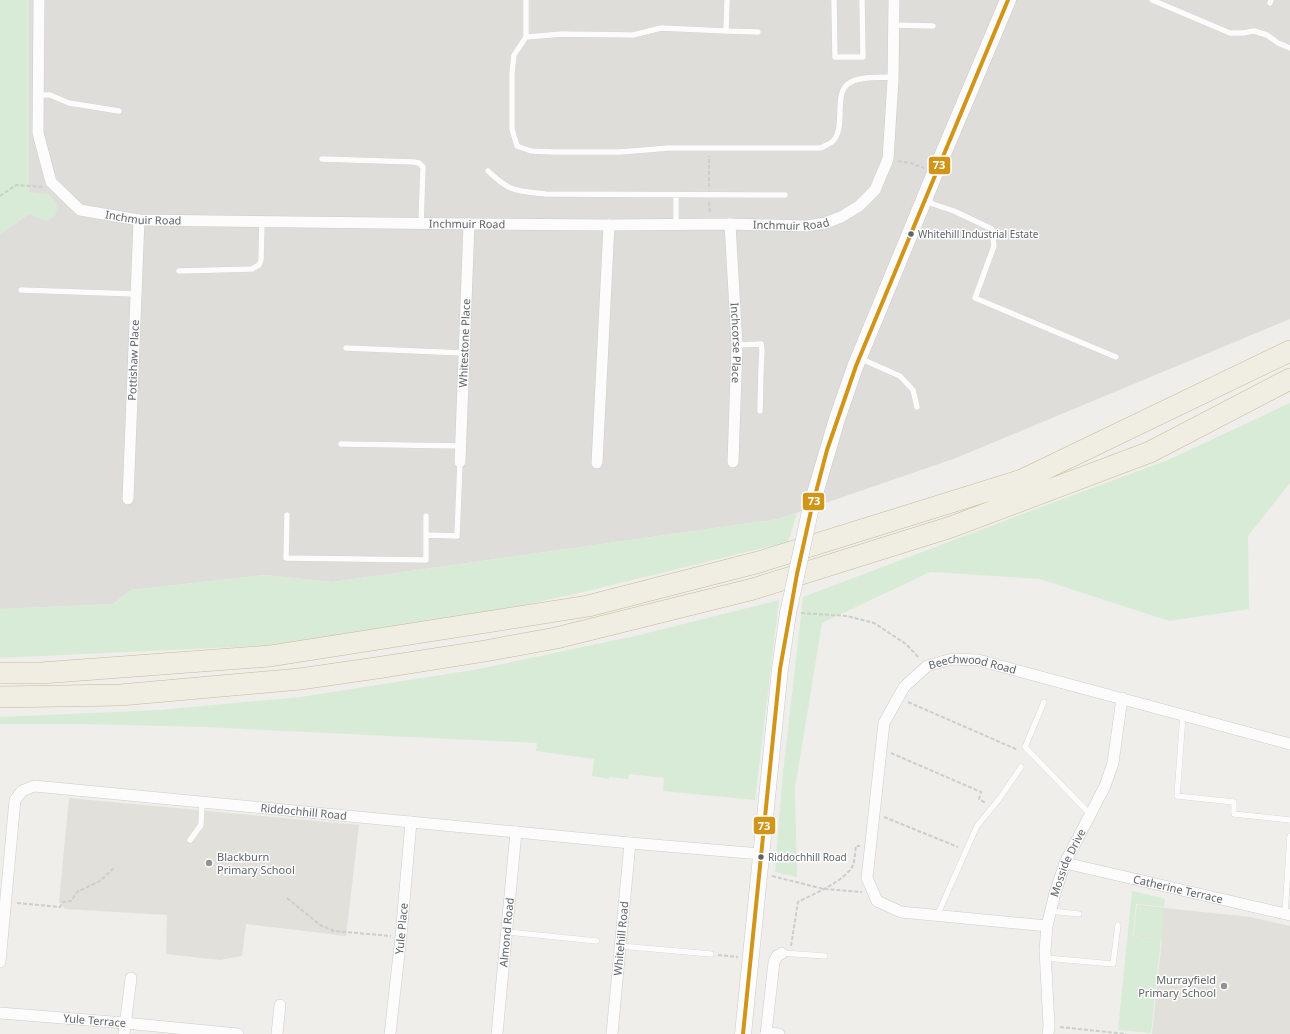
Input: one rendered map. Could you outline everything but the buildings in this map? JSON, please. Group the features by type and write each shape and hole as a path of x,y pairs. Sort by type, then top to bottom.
{"highway":[{"path":"0,673 42,673 270,656 588,606 759,562 1022,480 1290,351"},
{"path":"0,697 120,694 300,679 485,651 556,638 754,589 951,527 1150,452 1290,380"}],"main road":[{"path":"743,1034 780,668 788,613 811,507 836,419 859,358 1008,0"}],"street":[{"name":"Inchmuir Road","path":"39,0 38,133 51,182 80,210 139,220 421,224 730,224 806,226 825,223 859,206 875,190 888,159 894,78 894,0"},
{"name":"Pottishaw Place","path":"128,499 139,220"},
{"name":"Whitestone Place","path":"460,462 469,224"},
{"name":"Inchcorse Place","path":"730,224 737,345 733,462"},
{"path":"597,463 608,225"},
{"name":"Beechwood Road","path":"1048,926 901,912 877,901 867,878 884,723 904,687 927,666 952,659 978,660 1290,744"},
{"name":"Mosside Drive","path":"1049,1030 1046,958 1048,926 1054,893 1065,863 1105,786 1113,763 1122,698"},
{"name":"Riddochhill Road","path":"0,962 15,800 22,791 34,786 202,803 761,854"},
{"name":"Yule Place","path":"390,1034 401,936 411,822"},
{"name":"Almond Road","path":"498,1034 516,832"},
{"name":"Whitehill Road","path":"612,1034 630,843"},
{"name":"Catherine Terrace","path":"1065,863 1288,915"},
{"path":"779,1034 766,1033 774,962 777,956 786,953"},
{"path":"125,1029 131,978"},
{"path":"277,1034 280,1005"},
{"name":"Yule Terrace","path":"0,1013 125,1029 238,1034"}],"lane":[{"path":"526,0 526,37 514,55 512,73 512,129 517,146 531,151 620,152 669,148 821,148 832,142 838,133 840,103 843,90 850,82 865,78 894,78"},
{"path":"726,31 728,0"},
{"path":"834,0 836,57 863,57 862,0"},
{"path":"1152,0 1230,33 1254,31 1267,35 1278,43 1290,48"},
{"path":"894,24 933,26"},
{"path":"526,37 562,34 632,36 661,28 758,32"},
{"path":"38,96 50,95 69,103 119,110"},
{"path":"322,159 419,163 423,167 421,224"},
{"path":"488,171 501,184 516,191 545,194 785,195"},
{"path":"676,195 676,225"},
{"path":"924,199 992,229 994,246 975,298 1116,357"},
{"path":"179,272 252,269 259,265 262,260 262,222"},
{"path":"21,290 136,294"},
{"path":"737,345 761,344 760,411"},
{"path":"346,348 464,353"},
{"path":"859,358 900,376 912,390 917,407"},
{"path":"341,444 461,446"},
{"path":"426,535 457,536 460,462"},
{"path":"287,515 286,558 426,560 426,516"},
{"path":"1044,702 1025,747 1090,814"},
{"path":"1183,715 1177,796 1234,802 1234,814 1290,820"},
{"path":"937,916 977,826 1021,767"},
{"path":"190,840 202,825 202,803"},
{"path":"1288,915 1290,836"},
{"path":"1051,911 1079,914"},
{"path":"1046,958 1113,964 1118,925"},
{"path":"507,932 596,941"},
{"path":"620,946 711,954"},
{"path":"786,953 825,956"}],"path":[{"path":"888,159 910,163 935,173"},
{"path":"0,196 16,184 57,188"},
{"path":"788,613 847,616 874,622 906,644 927,666"},
{"path":"898,698 1024,752"},
{"path":"881,748 981,792 979,799 993,806"},
{"path":"874,813 966,850"},
{"path":"786,953 798,902 824,889 845,876 853,866 856,846 870,847"},
{"path":"6,902 60,907 63,902 71,901 77,892 100,881 114,868"},
{"path":"759,873 824,889 845,892 873,892"},
{"path":"288,898 320,925 334,931 401,936"},
{"path":"711,954 751,958"},
{"path":"1049,1030 1126,1034"}],"shaded area":[{"name":"Whitehill Industrial Estate","path":"29,0 1290,0 1290,319 956,458 779,519 332,582 265,575 131,590 113,604 0,609 0,234 29,214"},
{"name":"Blackburn Primary School","path":"69,798 359,825 346,936 246,924 242,956 220,960 166,954 167,915 65,909 59,902"},
{"name":"Murrayfield Primary School","path":"1137,905 1250,917 1290,926 1290,1034 1152,1034 1162,939 1134,936"}],"green space":[{"path":"0,0 29,0 29,192 48,194 58,205 55,216 47,221 29,214 0,234"},
{"path":"1290,403 1290,483 1248,536 1249,609 1169,621 1040,579 930,572 822,623 795,788 797,877 775,872 782,782 803,597 1168,460"},
{"path":"797,513 788,542 579,593 442,623 276,645 0,658 0,609 113,604 131,590 265,575 332,582 779,519"},
{"path":"779,600 755,800 663,791 664,778 629,774 628,779 609,777 609,779 592,776 594,759 536,751 537,743 204,727 0,724 0,717 159,710 301,697 479,669 635,636"},
{"path":"1132,891 1165,899 1164,907 1136,904 1133,936 1161,939 1151,1033 1118,1030"},
{"path":"1137,906 1164,909 1162,938 1134,935"}],"transit line":[{"name":"73","path":"743,1034 780,669 797,574 811,511 827,450 856,366 1008,0"}],"place":[{"name":"Whitehill Industrial Estate","path":"911,234"},
{"name":"Riddochhill Road","path":"761,857"},
{"name":"Blackburn Primary School","path":"209,863"},
{"name":"Murrayfield Primary School","path":"1224,986"}]}
